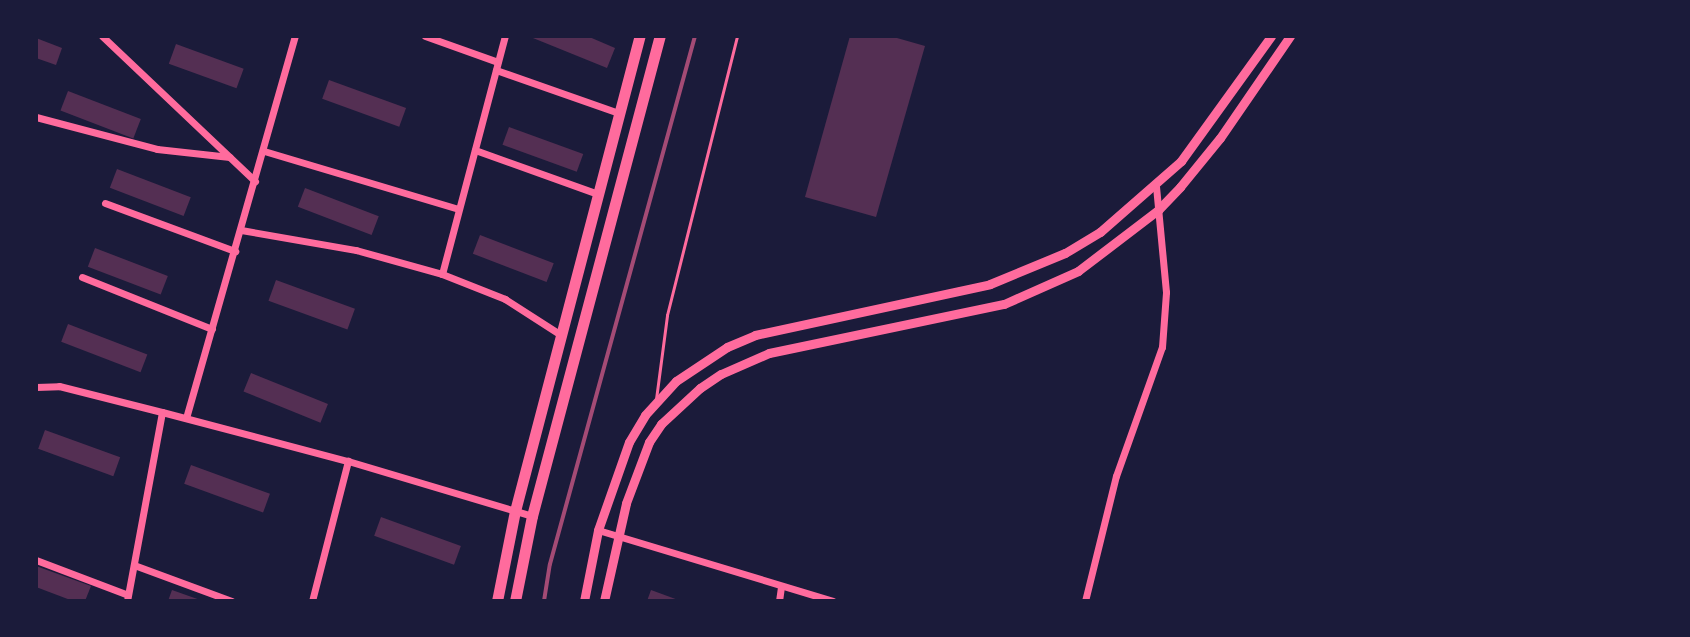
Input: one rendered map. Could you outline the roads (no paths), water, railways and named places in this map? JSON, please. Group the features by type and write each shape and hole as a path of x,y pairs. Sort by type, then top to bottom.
{"highway":[{"path":"497,601 515,511 640,36"},
{"path":"515,601 532,516 660,36"}],"main road":[{"path":"584,601 598,530 629,442 655,403 700,362 755,335 950,294 1028,271 1100,232 1156,186 1202,134 1271,36"},
{"path":"604,601 617,537 649,442 661,424 721,374 769,353 964,313 1042,289 1078,271 1158,210 1220,138 1290,36"},
{"path":"655,403 661,424"}],"street":[{"path":"102,36 255,181"},
{"path":"186,418 295,36"},
{"path":"425,36 619,113"},
{"path":"442,274 505,36"},
{"path":"36,117 157,149 230,157"},
{"path":"475,150 598,194"},
{"path":"264,151 459,209"},
{"path":"1085,601 1113,488 1162,347 1166,292 1156,186"},
{"path":"105,203 235,251"},
{"path":"241,230 356,250 442,274 505,299 561,335"},
{"path":"82,277 212,329"},
{"path":"36,387 59,386 186,418 348,461 532,516"},
{"path":"36,560 128,598 162,412"},
{"path":"312,601 348,461"},
{"path":"598,530 833,601"},
{"path":"134,565 232,601"},
{"path":"779,601 781,587"}],"lane":[{"path":"655,403 667,315 737,36"}],"railway":[{"path":"544,601 550,564 695,36"}]}
